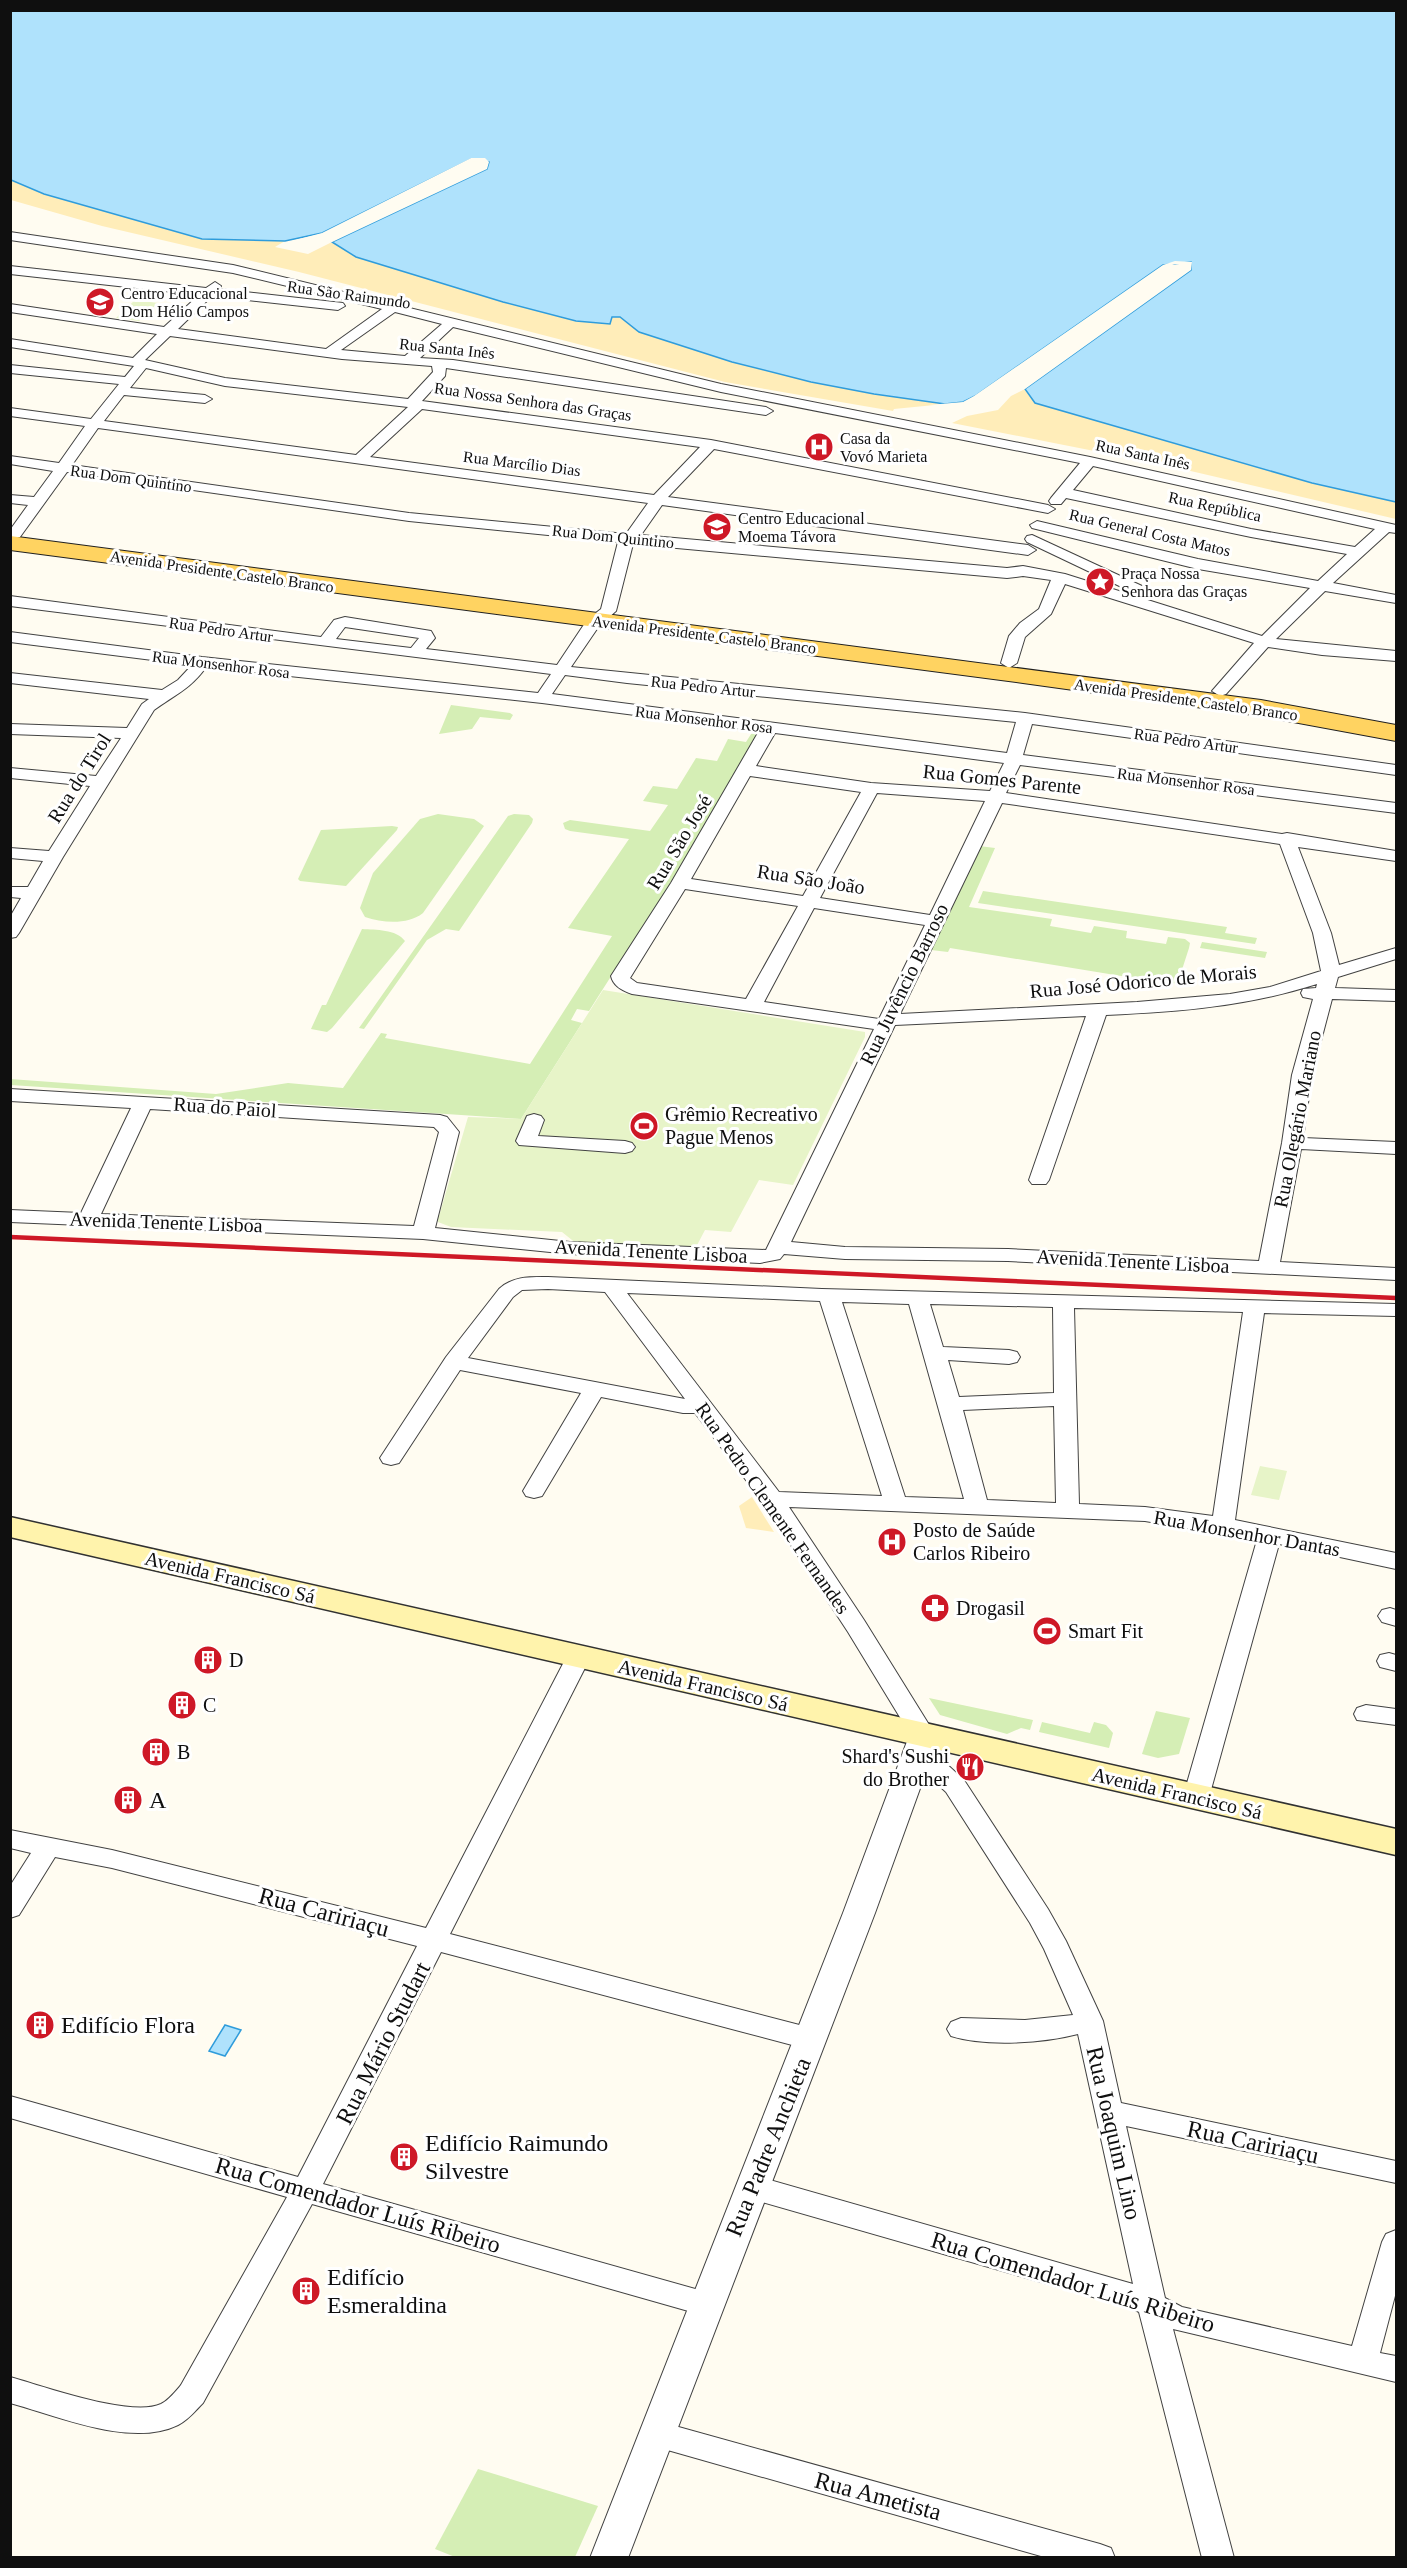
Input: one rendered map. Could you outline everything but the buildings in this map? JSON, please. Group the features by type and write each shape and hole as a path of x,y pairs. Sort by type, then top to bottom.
{"main road":[{"name":"Avenida Presidente Castelo Branco","path":"12,540 940,659 1261,708 1385,724"},
{"name":"Avenida Presidente Castelo Branco","path":"940,659 1009,663 1220,691 1385,724"},
{"name":"Avenida Francisco Sá","path":"10,1527 579,1656 921,1744 1196,1797 1396,1842"}],"street":[{"name":"Rua Santa Inês","path":"10,236 233,269 388,312 467,327 768,398 1090,461 1392,528"},
{"path":"12,540 139,363 233,269"},
{"name":"Rua São Raimundo","path":"10,270 388,312 467,327"},
{"name":"Rua Santa Inês","path":"10,308 168,332 407,362 438,363 758,410 881,420"},
{"path":"330,352 388,312"},
{"path":"407,362 448,324"},
{"name":"Rua Nossa Senhora das Graças","path":"10,343 139,363 225,382 415,404 711,444 1048,509"},
{"path":"556,380 586,356"},
{"path":"358,460 416,408 415,398 440,373 438,363"},
{"path":"10,369 205,399"},
{"path":"758,410 768,398"},
{"name":"Rua Marcílio Dias","path":"10,412 358,460 659,498 1032,538"},
{"path":"542,698 601,616 626,542 659,498 711,444"},
{"name":"Rua Dom Quintino","path":"10,460 409,517 631,537 794,555 936,565 1007,573 1023,571 1060,577 1266,642 1322,650 1396,656"},
{"path":"1023,571 1032,538 1048,509 1090,461"},
{"name":"Rua República","path":"1064,493 1359,552"},
{"path":"10,499 38,502"},
{"path":"1220,691 1245,662 1322,586 1359,552 1392,528"},
{"name":"Rua Dom Quintino","path":"1032,538 1211,624"},
{"name":"Rua General Costa Matos","path":"1032,538 1396,599"},
{"path":"1009,663 1017,636 1050,605 1060,577"},
{"name":"Rua Pedro Artur","path":"10,601 325,642 660,681 1025,718 1396,770"},
{"path":"325,642 340,623 352,623 425,634 427,638 416,652"},
{"name":"Rua Monsenhor Rosa","path":"10,637 202,662 542,698 1396,808"},
{"name":"Rua do Tirol","path":"10,933 54,857 148,707 168,696 193,677 202,662"},
{"path":"10,678 168,696"},
{"name":"Rua Juvêncio Barroso","path":"778,1247 1014,759 1025,718"},
{"name":"Rua São José","path":"620,976 680,883 770,727"},
{"path":"10,729 132,733"},
{"name":"Rua Gomes Parente","path":"746,770 872,788 996,797 1287,838 1396,856"},
{"path":"10,774 102,782"},
{"path":"752,1006 872,788"},
{"path":"1287,838 1300,878 1325,939 1330,972"},
{"path":"10,853 54,857"},
{"name":"Rua São João","path":"680,883 934,921"},
{"path":"10,892 33,893"},
{"name":"Rua José Odorico de Morais","path":"620,976 621,980 632,988 885,1023 1230,1000 1274,992 1330,972 1396,953"},
{"name":"Rua Olegário Mariano","path":"1268,1268 1292,1143 1302,1075 1330,972"},
{"path":"1274,992 1396,996"},
{"path":"1039,1180 1098,1010"},
{"name":"Rua do Paiol","path":"10,1095 440,1121 449,1132 423,1233"},
{"path":"88,1219 144,1102"},
{"path":"534,1120 526,1141 625,1147"},
{"path":"1292,1143 1396,1148"},
{"name":"Avenida Tenente Lisboa","path":"10,1216 423,1233 570,1248 748,1256 773,1255 778,1247 845,1254 1008,1255 1396,1274"},
{"name":"Avenida Tenente Lisboa","path":"454,1362 499,1302 514,1286 532,1283 1063,1303 1396,1310"},
{"name":"Rua Pedro Clemente Fernandes","path":"611,1286 772,1499 856,1626 921,1744"},
{"path":"830,1295 896,1504"},
{"path":"918,1298 978,1508"},
{"path":"1063,1303 1068,1511"},
{"path":"1223,1525 1254,1307"},
{"path":"934,1353 1009,1357"},
{"path":"391,1458 454,1362 683,1406 703,1406"},
{"path":"534,1491 595,1388"},
{"path":"950,1404 1064,1399"},
{"name":"Rua Monsenhor Dantas","path":"772,1499 1145,1514 1223,1525 1396,1561"},
{"path":"1196,1797 1270,1534"},
{"name":"Rua Mário Studart","path":"10,2390 122,2419 151,2420 166,2416 181,2406 192,2394 306,2190 579,1656"},
{"path":"1366,1714 1396,1717"},
{"name":"Rua Joaquim Lino","path":"921,1744 955,1786 1039,1916 1057,1947 1089,2021 1152,2306 1218,2558"},
{"name":"Rua Padre Anchieta","path":"609,2558 811,2039 921,1744"},
{"name":"Rua Caririaçu","path":"10,1839 49,1845 293,1904 811,2039"},
{"path":"10,1908 49,1845"},
{"path":"961,2029 1007,2032 1074,2026 1089,2021"},
{"name":"Rua Comendador Luís Ribeiro","path":"10,2107 706,2304"},
{"name":"Rua Caririaçu","path":"1110,2112 1396,2172"},
{"name":"Rua Comendador Luís Ribeiro","path":"752,2187 1138,2298 1176,2318 1396,2369"},
{"path":"1363,2360 1396,2242"},
{"name":"Rua Ametista","path":"657,2434 1100,2558"}],"green space":[{"path":"135,300 158,303 139,321 116,318"},
{"path":"451,705 513,715 510,720 480,717 472,729 439,734"},
{"path":"753,731 760,732 763,737 589,1011 577,1009 571,1020 582,1023 521,1119 11,1085 10,1079 216,1094 288,1083 343,1088 381,1033 387,1034 385,1038 530,1064 612,936 568,928 629,839 570,831 565,829 563,823 570,820 650,831 668,805 643,801 653,786 677,789 696,758 717,761 728,739 746,742"},
{"path":"438,814 474,819 484,826 423,913 410,920 395,922 365,917 360,908 373,873 420,819"},
{"path":"529,815 533,819 532,823 459,931 446,929 427,940 364,1029 359,1028 508,816"},
{"path":"398,827 397,830 346,886 298,879 321,830"},
{"path":"979,846 995,848 969,907 1052,919 1050,926 1091,933 1094,926 1127,931 1126,938 1166,944 1168,937 1185,939 1190,943 1179,979 1176,983 1170,984 950,948 948,952 931,950"},
{"path":"983,891 1227,927 1225,933 1257,938 1255,944 978,903"},
{"path":"362,929 391,932 405,941 332,1028 327,1032 311,1029 322,1005 326,1005"},
{"path":"1202,942 1267,952 1265,958 1200,948"},
{"name":"Grêmio Recreativo Pague Menos","path":"603,990 865,1032 865,1037 793,1185 759,1180 731,1232 705,1230 695,1249 577,1244 562,1232 451,1227 438,1222 436,1216 439,1216 468,1117 521,1119"},
{"path":"1260,1466 1287,1471 1279,1500 1251,1495"},
{"path":"929,1698 1033,1720 1030,1730 1021,1728 1007,1734 940,1715"},
{"path":"1156,1711 1190,1718 1179,1754 1158,1758 1142,1754"},
{"path":"1042,1722 1090,1733 1094,1722 1106,1725 1113,1733 1109,1748 1039,1732"},
{"path":"478,2469 598,2506 575,2557 455,2557 435,2549"}],"sand":[{"path":"10,180 44,194 202,239 285,241 275,247 308,254 332,242 356,257 503,302 576,321 620,317 639,332 874,394 945,404 894,409 893,411 725,382 299,272 102,226 11,200"},
{"path":"1025,389 1036,403 1312,483 1396,502 1396,519 1165,465 952,423 967,416 998,410 1011,396"},
{"path":"752,1497 774,1532 746,1528 739,1506"}],"water":[{"path":"10,11 1396,11 1396,502 1312,483 1035,403 1025,389 1191,270 1191,262 1163,265 975,396 963,402 945,404 811,382 732,362 639,332 620,317 612,317 610,324 576,321 503,302 356,257 332,242 487,169 489,162 471,159 322,233 285,241 202,239 44,194 11,180"},
{"path":"225,2025 241,2030 225,2056 209,2051"}],"pier":[{"path":"471,158 485,158 489,162 487,169 330,243 331,239 484,166 486,163 471,161 323,236 280,244 322,233"},
{"path":"1175,261 1192,262 1191,270 1025,389 1022,390 1023,387 1188,268 1189,265 1175,264 1164,268 976,399 963,405 945,407 929,405 963,402 974,396 1163,265"}],"railway":[{"path":"10,1237 1396,1298"}],"place":[{"name":"Centro Educacional Dom Hélio Campos","path":"100,302"},
{"name":"Casa da Vovó Marieta","path":"819,447"},
{"name":"Centro Educacional Moema Távora","path":"717,527"},
{"name":"Praça Nossa Senhora das Graças","path":"1100,582"},
{"name":"Grêmio Recreativo Pague Menos","path":"644,1126"},
{"name":"Posto de Saúde Carlos Ribeiro","path":"892,1542"},
{"name":"Drogasil","path":"935,1608"},
{"name":"Smart Fit","path":"1047,1631"},
{"name":"D","path":"208,1660"},
{"name":"C","path":"182,1705"},
{"name":"B","path":"156,1752"},
{"name":"Shard's Sushi do Brother","path":"970,1767"},
{"name":"A","path":"128,1800"},
{"name":"Edifício Flora","path":"40,2025"},
{"name":"Edifício Raimundo Silvestre","path":"404,2157"},
{"name":"Edifício Esmeraldina","path":"306,2291"}]}
